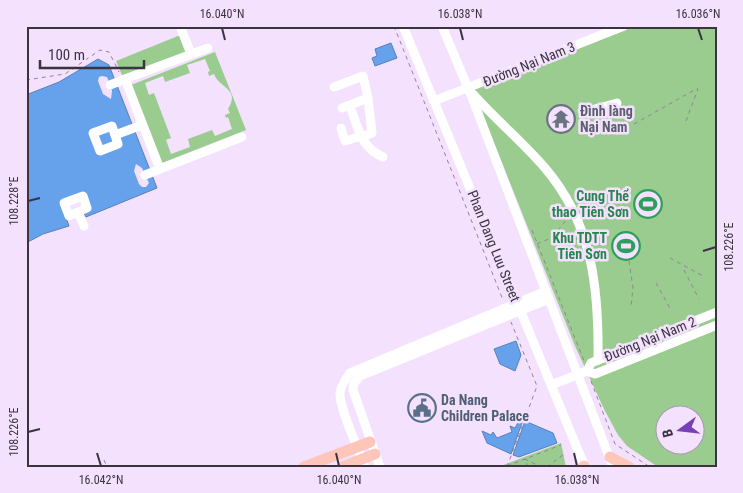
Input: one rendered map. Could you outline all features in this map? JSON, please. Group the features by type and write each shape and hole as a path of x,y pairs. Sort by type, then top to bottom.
{"main road":[{"path":"304,467 370,442"},
{"path":"342,467 363,463 375,454"},
{"path":"611,462 629,467"}],"street":[{"path":"180,26 191,54"},
{"name":"Phan Dang Luu Street","path":"403,26 584,466"},
{"path":"442,26 468,88 611,462"},
{"name":"Đường Nại Nam 3","path":"434,101 624,26"},
{"path":"110,84 208,48"},
{"path":"334,88 363,76 368,98 372,133 346,141 341,128"},
{"path":"123,80 160,169"},
{"path":"468,88 547,170 573,212 590,254 596,286 599,319 598,360"},
{"path":"368,98 346,107 371,151 383,157"},
{"path":"595,109 617,103"},
{"path":"115,135 142,125"},
{"path":"145,175 242,137"},
{"path":"78,212 84,226"},
{"path":"380,467 353,390 354,383 360,376 548,295"},
{"path":"363,463 340,394 342,385 350,373 506,308 519,307"},
{"name":"Đường Nại Nam 2","path":"551,385 587,370 591,363 717,312"},
{"name":"Đường Nại Nam 2","path":"587,370 595,374 717,325"}],"path":[{"path":"394,26 506,308"},
{"path":"26,80 65,74 100,50 109,52 123,80"},
{"path":"634,124 698,88 686,121"},
{"path":"537,244 553,237 573,212"},
{"path":"530,227 616,444 650,467"},
{"path":"553,237 584,240"},
{"path":"670,258 705,277"},
{"path":"629,261 633,288 631,307"},
{"path":"684,270 699,300"},
{"path":"656,284 671,310"},
{"path":"507,467 537,386 510,319"},
{"path":"507,467 560,446"},
{"path":"547,467 564,454"},
{"path":"525,459 528,467"},
{"path":"525,459 541,467"},
{"path":"104,460 107,467"}],"green space":[{"name":"Khu TDTT Tiên Sơn","path":"630,26 717,26 717,467 658,467 627,446 618,435 604,409 575,346 473,90"},
{"path":"183,34 190,51 123,77 116,61"},
{"path":"215,52 246,130 162,163 131,85","holes":["205,59 210,71 208,72 209,76 214,74 231,93 232,97 228,109 230,113 225,115 226,118 228,117 232,129 215,136 212,130 188,139 190,147 171,154 166,140 171,138 154,93 149,95 145,83 163,76 165,82 190,73 187,65"]},
{"path":"561,443 566,467 498,467"}],"water":[{"path":"391,43 397,58 375,66 372,58 377,56 375,49"},
{"path":"98,59 109,65 157,188 86,217 83,212 84,193 61,203 69,226 43,234 26,243 26,95 59,82"},
{"path":"516,341 521,355 515,371 500,364 494,349"},
{"path":"520,419 523,420 511,454 487,443 482,431 491,435 493,432 497,438 512,432 510,426 515,428"},
{"path":"525,421 553,433 557,443 519,457 513,455"}],"pier":[{"path":"99,77 107,77 111,87 111,99 103,94 98,81"},
{"path":"136,164 142,168 149,183 146,187 142,187 139,184 134,171"}],"place":[{"name":"Đình làng Nại Nam","path":"561,119"},
{"name":"Cung Thể thao Tiên Sơn","path":"648,204"},
{"name":"Khu TDTT Tiên Sơn","path":"626,246"},
{"name":"Da Nang Children Palace","path":"422,408"}]}
